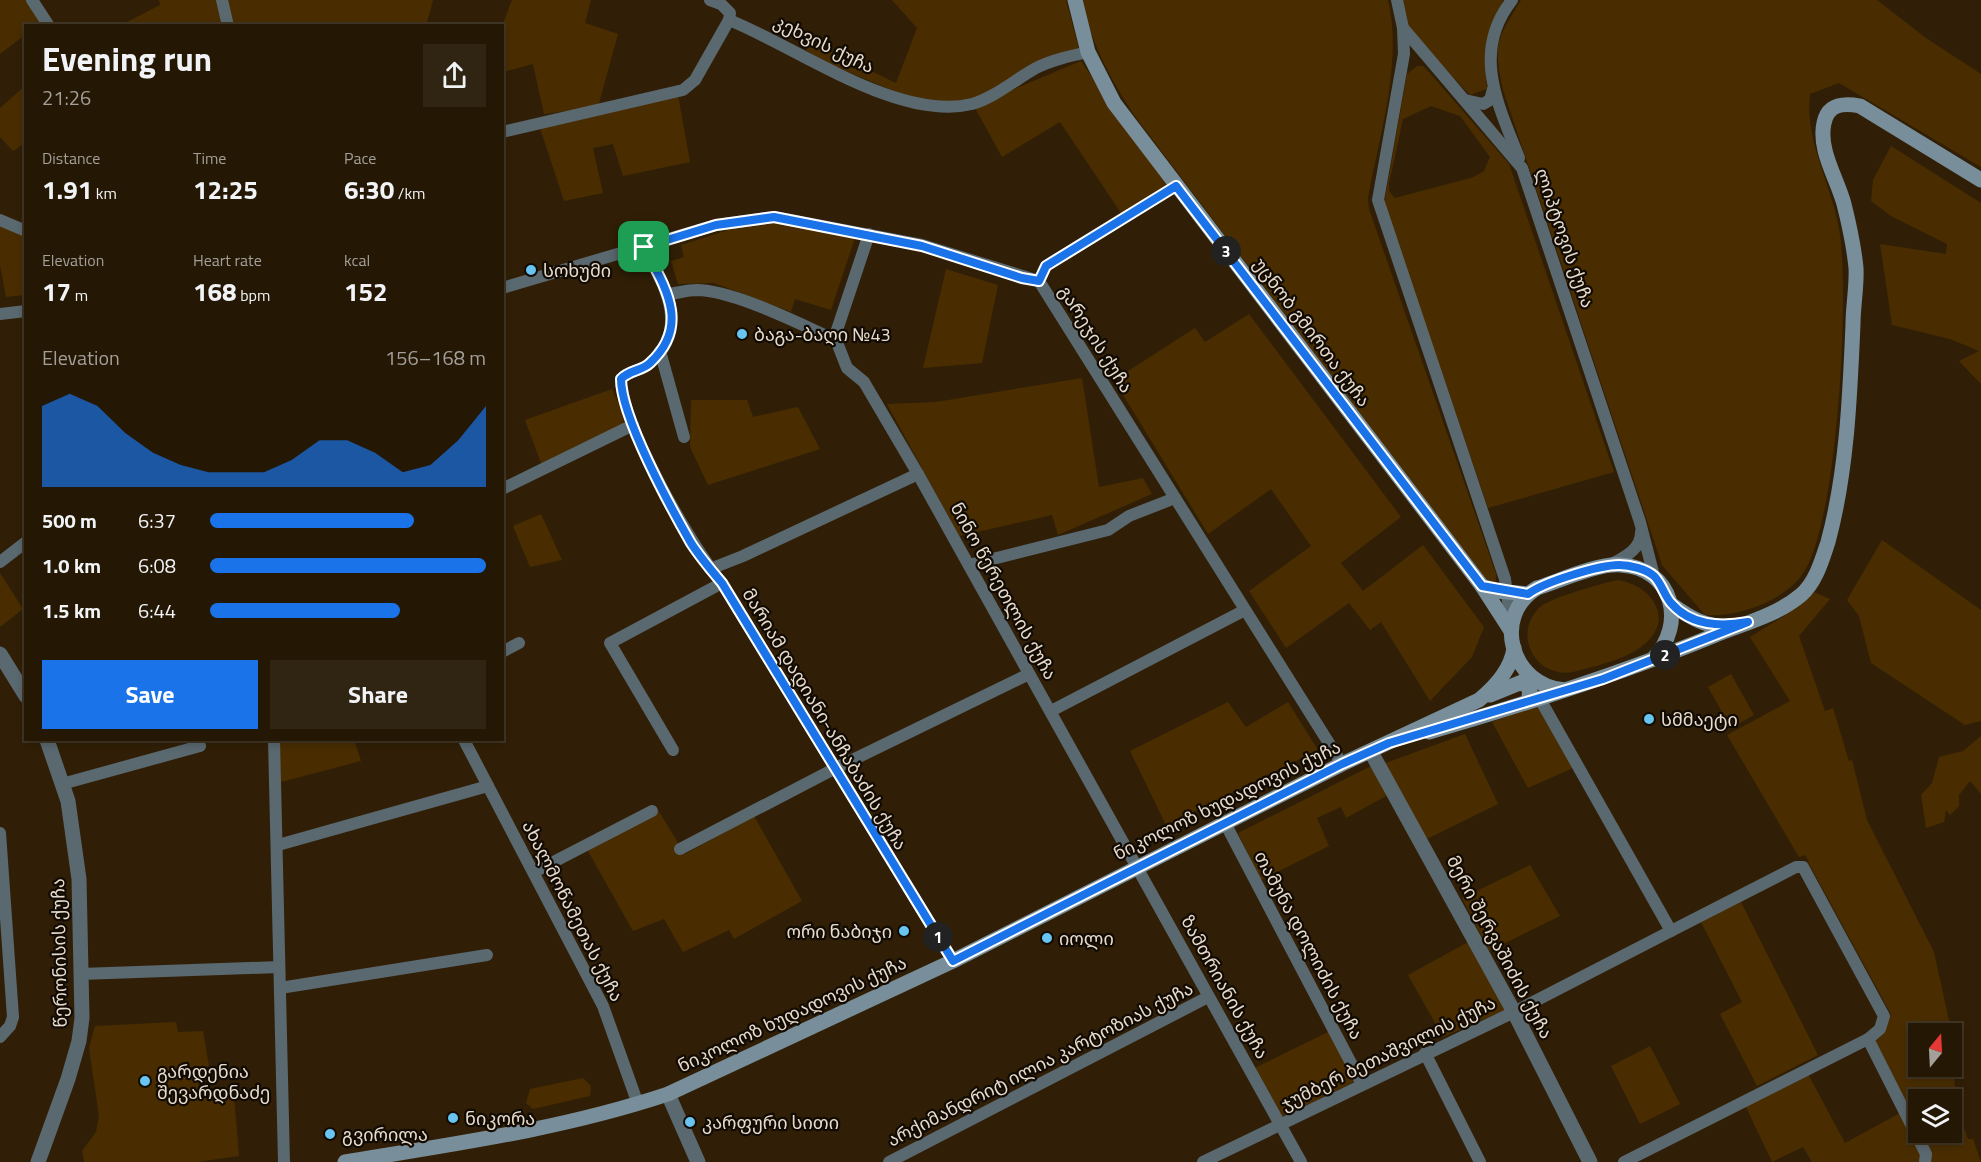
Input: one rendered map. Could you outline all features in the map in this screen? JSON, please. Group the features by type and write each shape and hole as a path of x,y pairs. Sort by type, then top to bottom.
{"main road":[{"name":"უცნობ გმირთა ქუჩა","path":"1075,0 1088,52 1114,103 1482,586 1511,632"},
{"path":"1568,690 1544,685 1530,677 1521,668 1514,648 1511,632 1521,604 1528,594 1537,588 1606,567 1621,565 1644,570 1654,576 1671,604 1690,618 1709,625 1727,626 1774,613 1810,586 1828,540 1840,475 1851,388 1856,268 1844,204 1826,152 1823,125 1827,114 1836,105 1860,106 1981,180"},
{"path":"1482,586 1528,594"},
{"path":"1651,661 1667,641 1672,628 1671,604"},
{"name":"ნიკოლოზ ხუდადოვის ქუჩა","path":"1389,743 1568,690 1651,661 1748,622"},
{"name":"ნიკოლოზ ხუდადოვის ქუჩა","path":"345,1162 531,1131 638,1104 668,1094 953,961 1342,764 1479,700 1496,685 1507,668 1514,648"},
{"path":"1479,700 1522,682 1531,693 1517,706"}],"street":[{"path":"32,0 48,24"},
{"path":"222,0 228,24"},
{"path":"504,132 683,90 695,80 729,20 728,8 710,0"},
{"name":"ლიპტოვის ქუჩა","path":"1397,0 1403,28 1522,168 1640,522 1654,576"},
{"path":"1512,0 1494,34 1489,59 1493,89 1522,168"},
{"name":"კეხვის ქუჩა","path":"729,20 760,32 826,68 901,100 945,108 974,103 1038,67 1059,58 1088,52"},
{"path":"1403,28 1402,69 1378,200 1507,592 1511,632"},
{"path":"1402,69 1411,58 1428,58"},
{"path":"1465,100 1483,104 1490,100 1493,89"},
{"path":"1039,281 1046,266 1176,186"},
{"name":"გარეჯის ქუჩა","path":"504,287 716,225 774,217 922,246 1022,278 1039,281 1342,764"},
{"path":"0,220 24,230"},
{"path":"669,294 698,290 741,301 789,318 834,339 869,234"},
{"name":"მარიამ დადიანი-ანჩაბაძის ქუჩა","path":"644,247 669,294 670,336 649,365 621,379 624,400 633,425 692,545 722,583 953,961"},
{"path":"0,314 24,311"},
{"name":"ნინო წერეთლის ქუჩა","path":"834,339 847,368 864,382 918,474 1138,866"},
{"path":"660,351 684,437"},
{"path":"504,488 633,425"},
{"path":"710,569 743,556 918,474"},
{"path":"969,565 1108,530 1129,516 1175,498"},
{"path":"1606,567 1635,549 1641,542 1640,522"},
{"path":"0,562 24,544"},
{"path":"673,750 610,644 722,583"},
{"path":"1051,711 1245,610"},
{"path":"504,651 519,643"},
{"path":"0,654 24,693"},
{"path":"680,849 834,769 1029,674"},
{"path":"1540,699 1671,932"},
{"name":"წერონისის ქუჩა","path":"38,1162 79,1041 82,1018 79,879 68,801 47,741"},
{"path":"274,741 284,1162"},
{"name":"ახალმოწამეთას ქუჩა","path":"465,741 603,1006 638,1104"},
{"path":"62,784 200,746"},
{"name":"მერი შერვაშიძის ქუჩა","path":"1371,752 1514,1012 1590,1162"},
{"path":"278,845 488,786"},
{"path":"534,872 652,811"},
{"name":"თამუნა დოლიძის ქუჩა","path":"1225,823 1362,1084"},
{"path":"0,833 13,1017 10,1026 0,1037"},
{"name":"ზამთრიანის ქუჩა","path":"1138,866 1208,997 1301,1162"},
{"name":"ჯუმბერ ბეთაშვილის ქუჩა","path":"1209,1161 1425,1053 1514,1012 1796,867 1803,867 1884,1016 1880,1029 1868,1039"},
{"path":"280,988 487,955"},
{"path":"81,974 279,967"},
{"name":"არქიმანდრიტ ილია კარტოზიას ქუჩა","path":"889,1162 1208,997"},
{"path":"1624,1162 1868,1039 1926,1154 1925,1162"},
{"path":"1425,1053 1480,1162"},
{"path":"668,1094 698,1162"}],"shaded area":[{"path":"0,0 29,0 43,22 24,24 24,36 0,54"},
{"path":"159,0 217,0 223,24 123,24 160,5"},
{"path":"225,0 433,0 427,24 233,24"},
{"path":"512,0 591,0 585,23 618,34 598,107 544,114 533,64 504,72 503,24"},
{"path":"892,0 1066,0 1079,49 973,99 947,104 906,96 822,61 806,50 809,41 896,83 917,28"},
{"path":"1082,0 1388,0 1393,48 1391,73 1368,198 1369,209 1496,574 1496,584 1485,579 1137,119 1097,48"},
{"path":"1403,0 1503,0 1487,52 1487,89 1470,95 1419,41 1408,24"},
{"path":"1521,0 1877,0 1926,38 1981,74 1981,167 1839,83 1810,94 1811,130 1837,217 1840,235 1843,308 1838,410 1824,510 1814,549 1802,575 1793,585 1758,606 1731,613 1705,615 1662,565 1503,90 1498,62 1499,43 1506,25"},
{"path":"1081,61 1167,184 1123,216 1060,122 1002,157 974,106"},
{"path":"1417,66 1423,66 1509,164 1614,472 1488,508 1384,204 1407,74","holes":["1431,106 1460,116 1490,157 1484,171 1474,177 1395,198 1389,191 1389,184 1403,119"]},
{"path":"24,87 24,144 13,151 0,137 0,108"},
{"path":"678,95 690,162 623,176 613,144 593,148 603,193 564,201 540,128"},
{"path":"1891,146 1981,203 1981,384 1959,361 1979,351 1950,339 1892,325 1880,244 1946,254 1947,244 1891,216 1871,201 1873,180"},
{"path":"774,221 856,235 831,310 795,299 791,312 714,283 678,284 671,261 684,257 681,245 747,224"},
{"path":"0,225 24,236 24,295 6,297 0,265"},
{"path":"946,269 998,285 982,363 923,368"},
{"path":"1249,314 1401,517 1341,563 1363,591 1423,545 1484,627 1472,657 1430,701 1381,622 1370,630 1349,603 1286,648 1249,591 1311,546 1271,489 1208,534 1114,380 1195,328 1205,342"},
{"path":"1082,378 1099,487 1143,478 1152,494 1058,535 1052,515 959,536 887,404 936,402"},
{"path":"612,389 625,419 622,425 542,466 525,420"},
{"path":"691,400 747,400 753,417 798,407 820,449 708,485 690,447"},
{"path":"541,514 562,560 530,567 513,526"},
{"path":"1882,540 1981,610 1981,721 1965,725 1871,663 1859,616 1847,600"},
{"path":"0,573 23,609 0,627"},
{"path":"1618,580 1642,589 1656,606 1659,616 1652,637 1627,655 1577,671 1563,673 1551,670 1540,663 1528,643 1528,631 1531,619 1540,607 1565,595"},
{"path":"1814,592 1830,599 1799,636 1825,711 1833,708 1849,761 1852,760 1867,820 1934,952 1950,1023 1908,1023 1908,1077 1955,1077 1955,1089 1908,1089 1908,1110 1874,1043 1891,1014 1809,861 1805,855 1799,857 1727,735 1790,701 1750,637 1784,616"},
{"path":"1731,674 1754,715 1731,728 1708,687"},
{"path":"1228,702 1246,727 1288,702 1318,750 1166,825 1130,751"},
{"path":"1539,705 1573,768 1528,788 1492,722"},
{"path":"1465,734 1498,804 1427,839 1383,764"},
{"path":"1981,736 1981,794 1970,781 1959,795 1959,806 1950,815 1946,810 1944,822 1926,828 1921,795 1932,783 1939,757 1963,751"},
{"path":"279,741 354,741 361,761 281,782"},
{"path":"1373,765 1388,795 1346,818 1341,807 1317,818 1329,846 1261,880 1238,833"},
{"path":"658,810 685,854 754,816 802,901 734,939 729,930 683,952 664,919 633,931 588,851"},
{"path":"1530,865 1560,916 1489,951 1462,898"},
{"path":"1741,902 1818,1055 1757,1086 1720,1014 1742,1002 1701,922"},
{"path":"1470,941 1508,1009 1443,1037 1408,975"},
{"name":"გარდენია შევარდნაძე","path":"176,1022 178,1032 203,1031 209,1066 196,1068 200,1097 234,1095 239,1156 197,1162 84,1162 82,1151 96,1132 99,1116 89,1048 95,1026"},
{"path":"1330,1031 1356,1081 1283,1117 1255,1068"},
{"path":"1650,1046 1680,1104 1640,1124 1611,1066"},
{"path":"1808,1074 1845,1143 1900,1113 1908,1129 1908,1143 1915,1143 1922,1162 1812,1162 1803,1147 1772,1162 1745,1105"},
{"path":"583,1078 591,1086 590,1096 533,1109 526,1103 530,1089"},
{"path":"1962,1123 1968,1139 1973,1139 1981,1162 1930,1162 1923,1143 1962,1143"}],"place":[{"name":"სოხუმი","path":"531,270"},
{"name":"ბაგა-ბაღი №43","path":"742,334"},
{"name":"სმმაეტი","path":"1649,719"},
{"name":"ორი ნაბიჯი","path":"904,931"},
{"name":"იოლი","path":"1047,938"},
{"name":"გარდენია შევარდნაძე","path":"145,1081"},
{"name":"ნიკორა","path":"453,1118"},
{"name":"კარფური სითი","path":"690,1122"},
{"name":"გვირილა","path":"330,1134"}],"route":[{"path":"1176,186 1482,586 1496,591 1528,594 1537,588 1606,567 1621,565 1644,570 1654,576 1671,604 1690,618 1709,625 1727,626 1748,622 1603,679 1389,743 1342,764 1138,866 953,961 722,583 692,545 633,425 624,400 621,379 649,365 670,336 669,294 644,247 716,225 774,217 836,227 922,246 1022,278 1039,281 1046,266 1176,186"}]}
